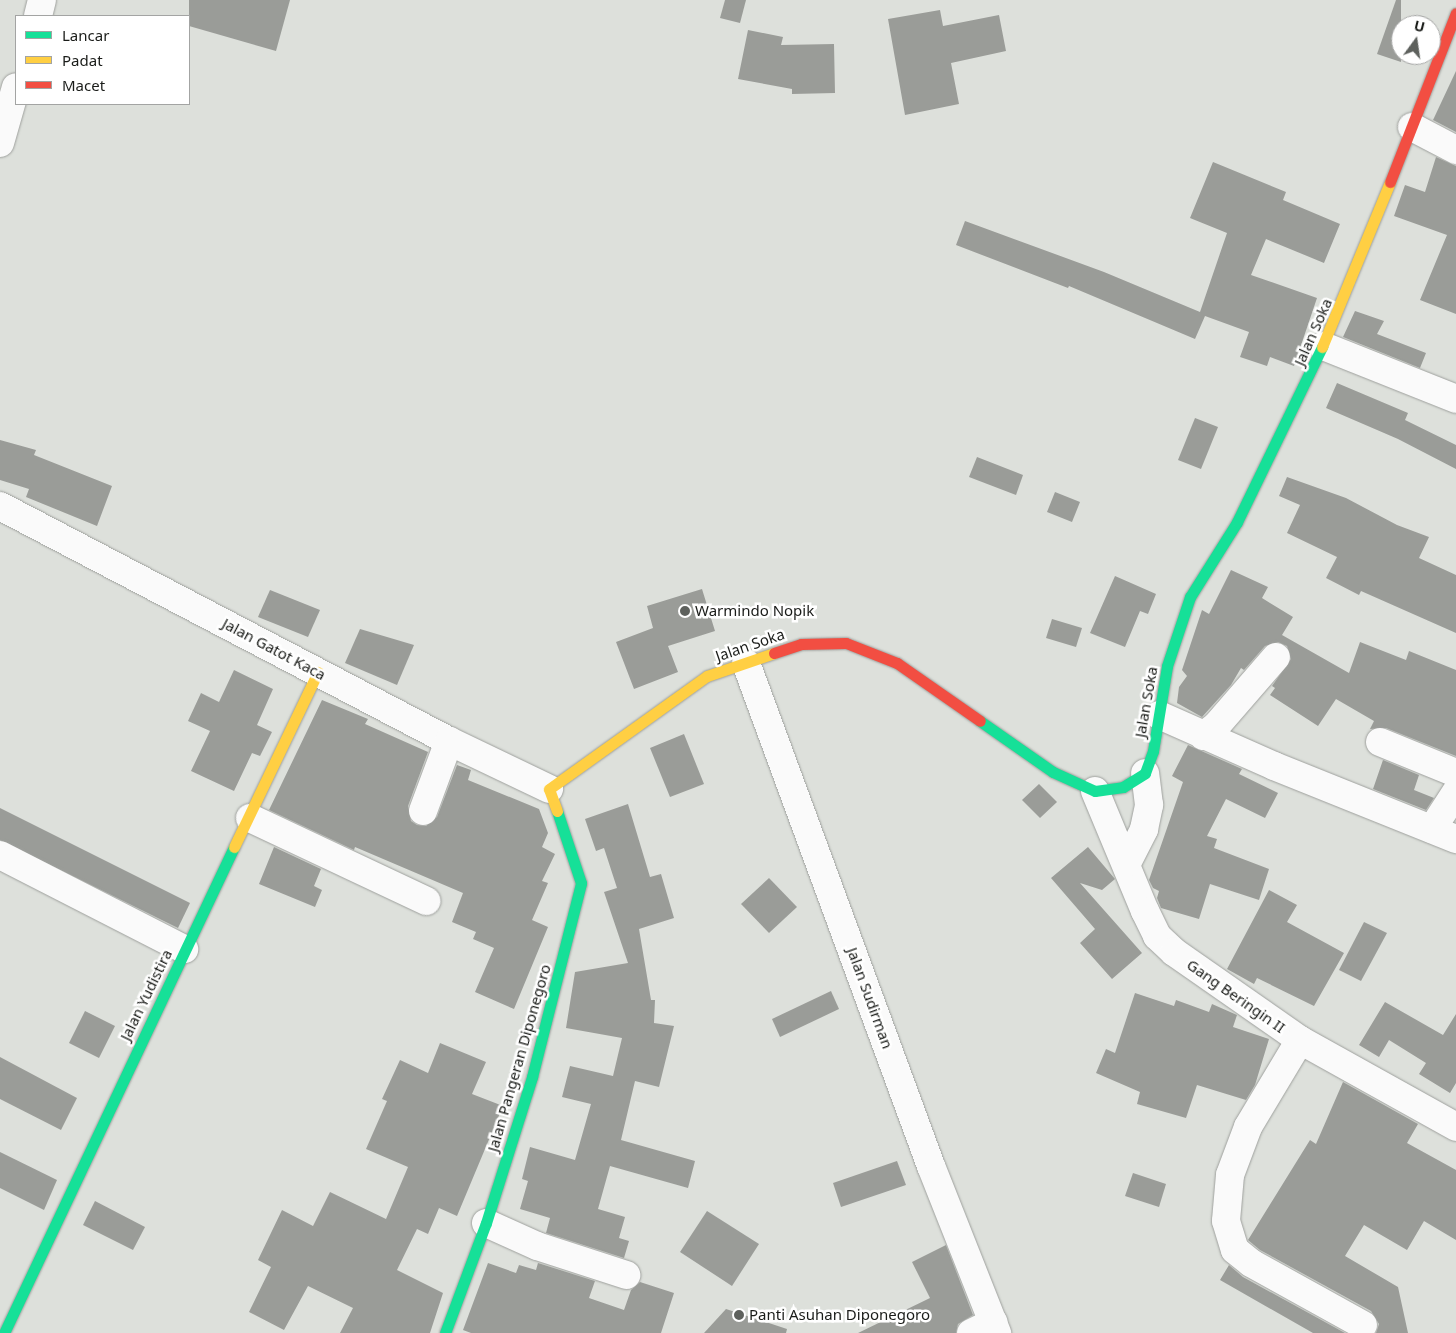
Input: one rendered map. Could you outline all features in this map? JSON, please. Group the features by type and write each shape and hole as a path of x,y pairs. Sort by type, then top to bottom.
{"street":[{"path":"38,15 42,0"},
{"name":"Jalan Soka","path":"1145,773 1153,751 1167,666 1190,597 1263,474 1323,346 1456,13"},
{"path":"0,142 15,90"},
{"path":"1412,127 1456,150"},
{"path":"1323,346 1456,399"},
{"name":"Jalan Gatot Kaca","path":"0,506 449,742 550,789"},
{"name":"Jalan Soka","path":"550,789 706,676 801,644 846,644 897,663 1053,772 1095,791"},
{"path":"1202,736 1217,725 1276,657"},
{"name":"Jalan Sudirman","path":"746,663 932,1166 987,1329"},
{"name":"Jalan Yudistira","path":"4,1333 184,950 250,818 318,672"},
{"path":"1159,715 1202,736 1444,834 1456,792"},
{"path":"423,811 449,742"},
{"path":"1380,742 1456,773"},
{"path":"1095,791 1123,787 1145,773 1149,805 1144,828 1127,863"},
{"name":"Jalan Pangeran Diponegoro","path":"445,1333 486,1223 532,1076 581,882 550,789"},
{"name":"Gang Beringin II","path":"1095,791 1157,936 1174,952 1300,1040 1456,1127"},
{"path":"250,818 426,901"},
{"path":"0,855 184,950"},
{"path":"1300,1040 1248,1127 1230,1175 1226,1221 1235,1250 1252,1263 1363,1325"},
{"path":"486,1223 537,1246 626,1276"}],"building":[{"path":"189,0 290,0 276,51 190,26"},
{"path":"725,0 746,0 740,23 720,18"},
{"path":"1396,0 1401,0 1401,15 1391,15 1391,59 1377,54"},
{"path":"940,10 943,26 999,15 1006,51 951,63 959,104 905,115 888,19"},
{"path":"748,30 783,37 781,45 834,44 835,93 792,94 792,89 738,79"},
{"path":"1456,71 1456,132 1433,120"},
{"path":"1436,157 1456,166 1456,314 1420,300 1447,235 1394,216 1405,185 1425,192"},
{"path":"1213,162 1286,192 1283,200 1340,224 1324,263 1266,239 1251,275 1317,298 1294,366 1270,357 1267,366 1240,357 1249,332 1205,316 1195,339 1069,286 1068,288 956,245 965,221 1104,272 1200,312 1227,233 1190,218"},
{"path":"1355,311 1384,321 1377,334 1426,353 1420,368 1343,337"},
{"path":"1337,383 1408,413 1405,420 1456,445 1456,469 1398,439 1326,408"},
{"path":"1195,418 1218,427 1201,469 1178,460"},
{"path":"0,440 36,450 34,455 112,486 97,526 26,497 29,489 0,480"},
{"path":"977,457 1023,475 1016,495 969,477"},
{"path":"1287,477 1346,498 1397,525 1429,537 1419,558 1456,575 1456,633 1361,591 1359,595 1326,578 1337,557 1287,533 1300,505 1279,496"},
{"path":"1055,492 1080,502 1072,522 1047,512"},
{"path":"1231,570 1268,587 1262,598 1293,617 1282,635 1349,673 1360,642 1406,660 1409,651 1456,670 1456,756 1386,728 1370,729 1374,721 1336,699 1318,726 1270,695 1275,688 1272,686 1291,659 1287,646 1278,642 1265,646 1244,670 1241,668 1231,685 1202,717 1177,703 1179,687 1187,676 1182,670 1202,610 1209,614"},
{"path":"1115,576 1156,594 1148,614 1140,611 1125,647 1090,633"},
{"path":"702,589 715,631 668,646 678,672 634,689 616,642 653,628 647,606"},
{"path":"270,590 320,610 308,637 258,617"},
{"path":"1052,619 1082,628 1076,647 1046,638"},
{"path":"360,629 414,645 397,685 345,663"},
{"path":"234,670 273,689 257,725 272,732 260,756 252,753 234,791 191,771 210,731 188,721 201,693 219,702"},
{"path":"322,700 368,719 365,724 428,752 408,806 411,821 417,825 426,826 437,817 457,765 471,770 468,780 539,809 548,833 542,847 555,854 542,881 548,883 532,920 548,927 514,1009 475,992 494,948 473,939 476,932 452,922 463,893 355,847 354,850 269,810"},
{"path":"684,734 704,784 670,797 650,748"},
{"path":"1188,745 1242,769 1239,774 1278,793 1265,818 1226,799 1207,836 1217,839 1214,848 1269,869 1259,900 1210,884 1199,919 1161,908 1157,898 1159,891 1153,888 1149,880 1183,782 1172,776"},
{"path":"1383,760 1419,775 1414,790 1434,798 1426,810 1373,789"},
{"path":"1039,784 1057,802 1040,818 1022,800"},
{"path":"628,804 650,877 661,874 674,918 639,929 651,1000 655,1000 654,1023 674,1026 659,1087 635,1081 621,1140 695,1161 688,1188 610,1166 598,1209 625,1217 619,1238 629,1241 624,1258 546,1233 550,1218 520,1209 528,1181 522,1179 530,1147 575,1160 591,1104 562,1097 570,1066 613,1076 622,1038 566,1028 575,972 628,963 604,892 617,888 604,848 596,851 585,819"},
{"path":"0,808 190,903 178,928 0,840"},
{"path":"274,847 321,869 314,886 322,890 315,907 259,884"},
{"path":"1088,847 1115,879 1102,890 1080,883 1142,953 1112,979 1080,943 1095,929 1051,878"},
{"path":"769,878 797,907 769,933 741,904"},
{"path":"1269,890 1297,905 1287,922 1344,953 1314,1006 1257,978 1254,984 1227,969"},
{"path":"1364,922 1387,933 1361,981 1339,970"},
{"path":"831,991 839,1009 780,1037 772,1019"},
{"path":"1135,993 1174,1006 1176,1000 1209,1012 1212,1004 1237,1015 1233,1027 1269,1039 1255,1085 1246,1100 1197,1085 1186,1118 1137,1104 1140,1092 1096,1073 1106,1049 1115,1053"},
{"path":"1385,1002 1443,1035 1456,1014 1456,1083 1450,1093 1419,1074 1426,1063 1389,1040 1379,1057 1359,1045"},
{"path":"85,1011 115,1026 99,1058 69,1043"},
{"path":"440,1043 486,1062 472,1094 503,1106 457,1216 439,1208 428,1234 417,1229 397,1270 443,1293 430,1333 340,1333 353,1308 308,1286 284,1330 249,1312 271,1267 258,1260 282,1210 313,1226 330,1192 386,1219 408,1167 366,1149 387,1101 382,1099 400,1060 428,1073"},
{"path":"0,1057 77,1098 61,1130 0,1099"},
{"path":"1343,1082 1418,1124 1407,1143 1456,1170 1456,1240 1424,1221 1407,1250 1364,1225 1345,1256 1398,1287 1408,1333 1376,1333 1379,1324 1371,1311 1260,1250 1248,1240 1310,1140 1316,1144"},
{"path":"0,1152 57,1180 44,1210 0,1188"},
{"path":"897,1161 906,1185 841,1207 833,1183"},
{"path":"1133,1173 1166,1184 1159,1207 1125,1196"},
{"path":"95,1201 145,1227 133,1250 83,1225"},
{"path":"707,1211 759,1244 732,1286 680,1252"},
{"path":"946,1245 973,1315 958,1324 956,1333 858,1333 930,1298 912,1262"},
{"path":"488,1263 516,1273 519,1265 536,1270 538,1263 595,1281 589,1298 624,1310 631,1290 640,1282 674,1293 661,1333 471,1333 463,1330"},
{"path":"1229,1265 1243,1277 1345,1333 1313,1333 1220,1280"},
{"name":"Panti Asuhan Diponegoro","path":"726,1309 787,1329 786,1333 704,1333"}],"traffic: fast":[{"path":"980,721 1053,772 1095,791 1123,787 1145,773 1153,751 1167,666 1190,597 1237,522 1322,347"},
{"path":"445,1333 486,1223 532,1077 581,883 557,811"},
{"path":"4,1333 234,847"}],"traffic: slow":[{"path":"1322,347 1390,182"},
{"path":"557,811 549,789 707,676 774,653"},
{"path":"234,847 318,672"}],"traffic: jam":[{"path":"1390,182 1456,13"},
{"path":"774,653 801,644 846,643 897,663 980,721"}],"place":[{"name":"Warmindo Nopik","path":"685,611"},
{"name":"Panti Asuhan Diponegoro","path":"739,1315"}]}
